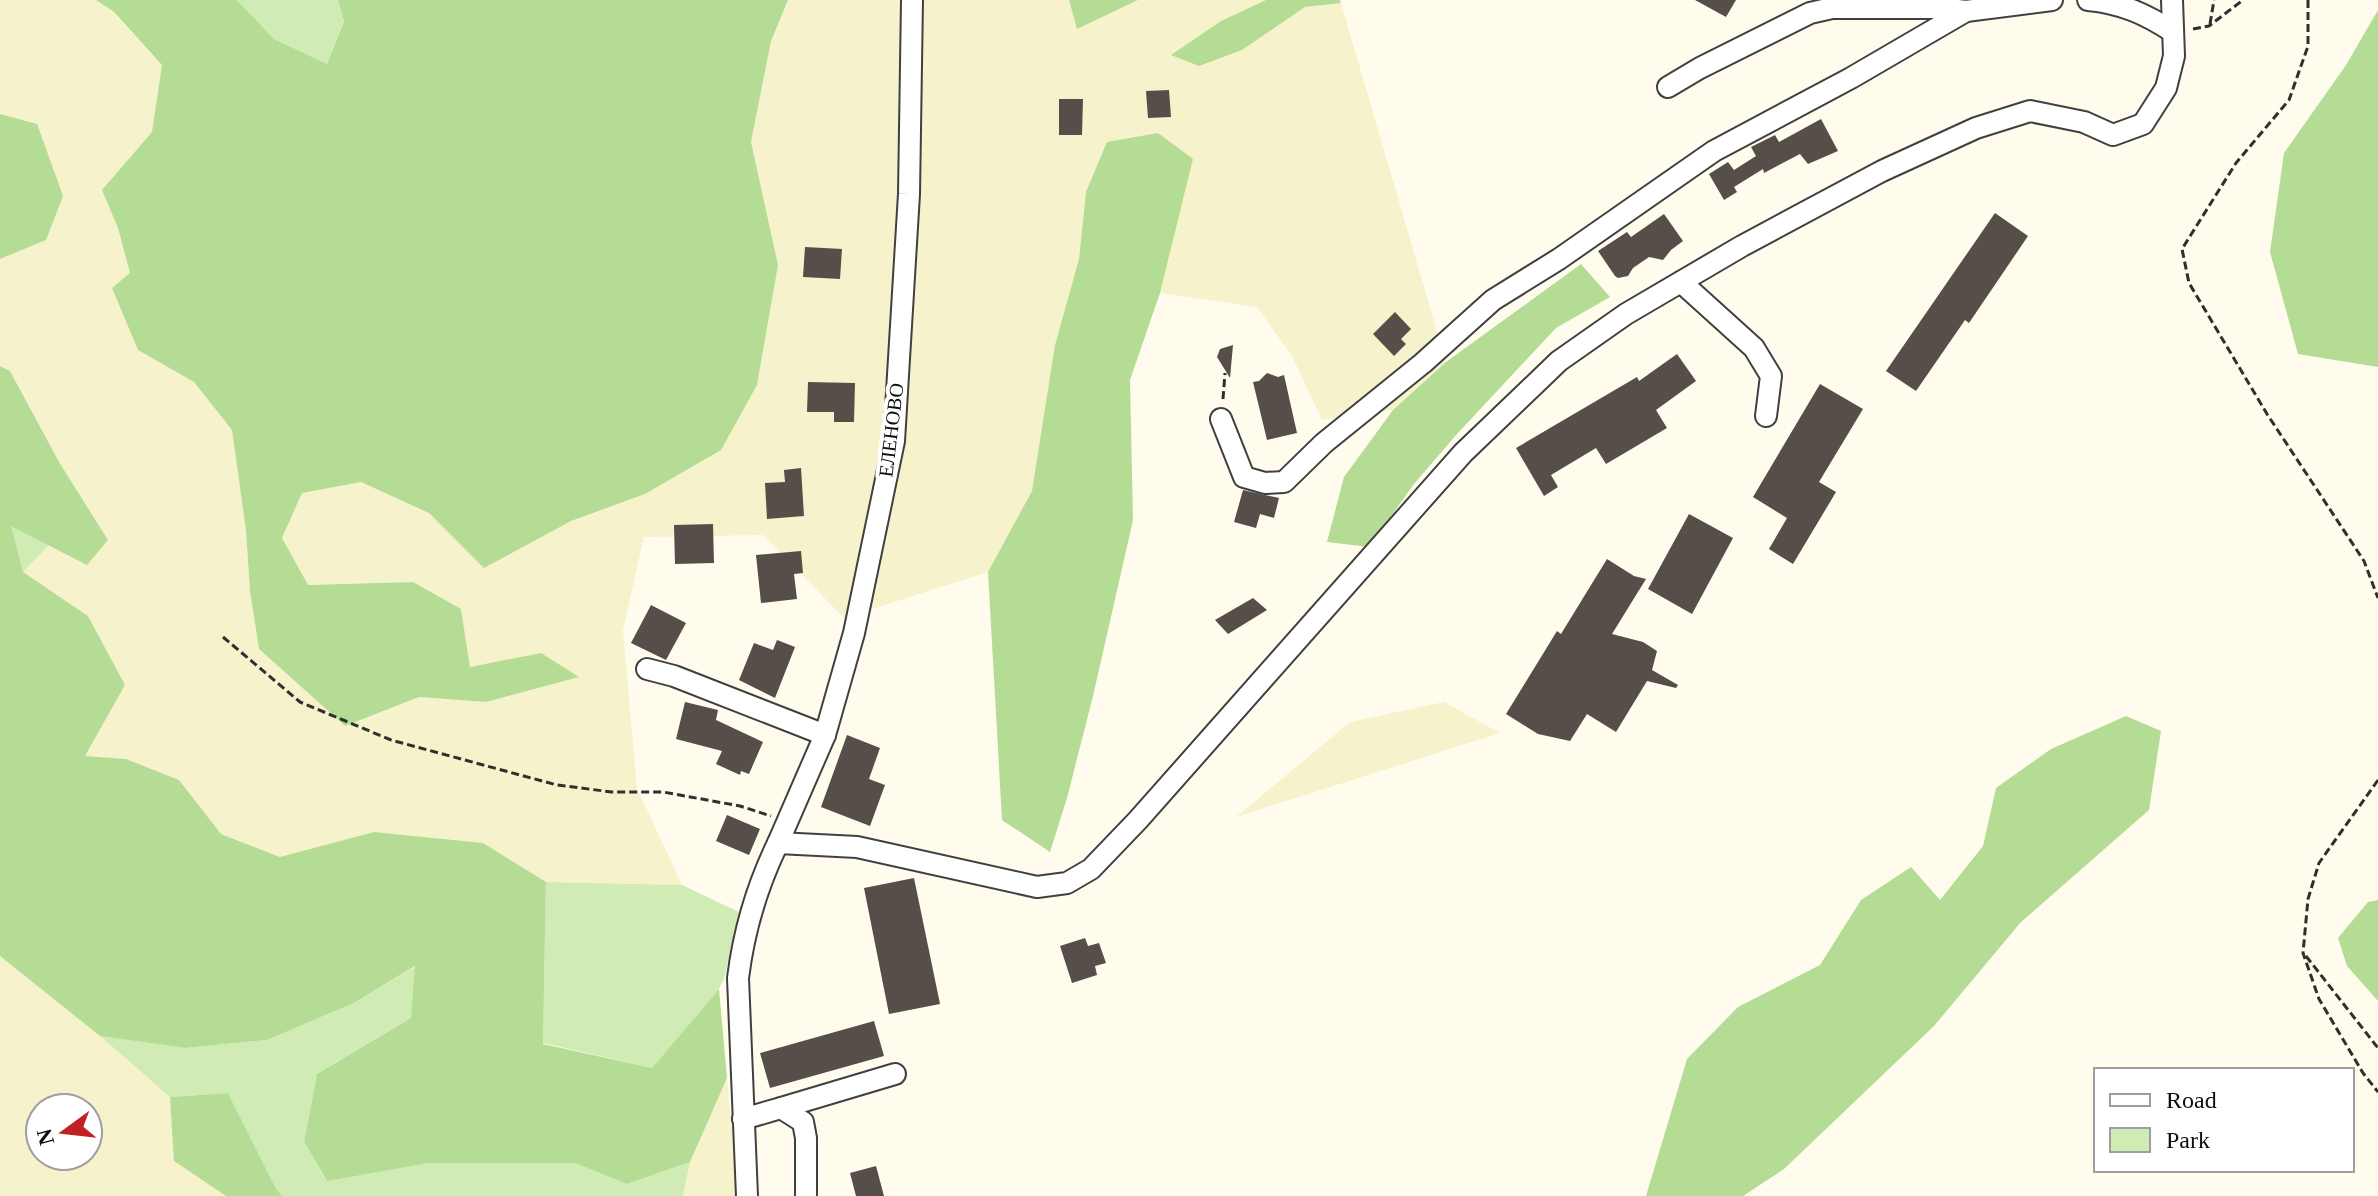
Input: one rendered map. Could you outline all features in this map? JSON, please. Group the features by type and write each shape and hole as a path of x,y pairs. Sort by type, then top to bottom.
{"street":[{"name":"ЕЛЕНОВО","path":"747,1196 738,978 741,954 759,882 825,735 854,633 894,441 909,194 912,0"},
{"path":"1668,87 1810,13 1832,8 1941,8 1966,11 2052,0"},
{"path":"2088,0 2122,5 2149,16 2173,32"},
{"path":"778,843 857,847 1037,887 1067,883 1091,869 1463,453 1559,361 1626,314 1681,282 1882,171 1976,128 2030,111 2084,122 2113,135 2143,124 2166,88 2174,56 2172,0"},
{"path":"1221,419 1244,477 1265,483 1284,482 1324,443 1423,363 1493,300 1559,259 1714,151 1851,78 1966,11"},
{"path":"1681,282 1754,348 1771,376 1766,416"},
{"path":"647,669 674,676 825,735"},
{"path":"743,1119 895,1074"},
{"path":"781,1108 803,1122 806,1196"}],"path":[{"path":"2209,26 2214,0"},
{"path":"2173,32 2209,26 2243,0"},
{"path":"2308,0 2308,46 2289,100 2236,163 2182,249 2189,283 2267,414 2364,561 2378,598"},
{"path":"1221,419 1225,373"},
{"path":"223,637 300,702 391,740 557,785 612,792 663,792 740,806 787,822"},
{"path":"2378,780 2319,863 2308,899 2303,953 2319,999 2363,1073 2378,1092"},
{"path":"2303,953 2378,1048"}],"shaded area":[{"path":"0,0 96,0 113,12 162,65 152,132 102,190 118,228 130,273 138,350 194,382 232,430 259,649 345,726 419,697 486,702 541,653 470,667 461,609 413,582 307,585 282,538 302,493 361,482 429,513 484,567 571,521 645,494 757,385 778,265 751,142 771,41 788,0 1069,0 1077,29 1138,0 1266,0 1221,21 1242,50 1305,7 1341,3 1446,362 1393,410 1322,420 1292,356 1257,307 1160,293 1193,159 1086,192 1079,259 1055,345 1032,491 988,572 844,618 763,535 644,537 623,631 637,788 682,885 546,882 483,843 374,832 281,857 221,834 179,780 126,759 85,756 125,685 88,616 23,572 50,544 86,564 108,540 59,462 10,371 0,366 0,259 46,240 37,124 0,114"},
{"path":"1444,702 1500,733 1236,817 1350,722"},
{"path":"0,956 170,1097 175,1161 226,1196 0,1196"},
{"path":"727,1078 738,1196 683,1196 690,1162"}],"green space":[{"path":"96,0 237,0 274,39 327,64 344,21 338,0 788,0 771,41 751,142 778,265 757,385 721,450 645,494 571,521 484,568 429,513 361,482 302,493 282,538 308,585 413,582 461,609 470,667 541,653 579,677 486,702 419,697 345,726 259,649 232,430 194,382 138,350 112,288 130,273 118,228 102,190 152,132 162,65 114,12"},
{"path":"237,0 338,0 344,20 327,64 274,39"},
{"path":"1069,0 1138,0 1077,29"},
{"path":"1266,0 1340,0 1341,3 1305,7 1242,50 1199,66 1171,55 1221,21"},
{"path":"2378,10 2378,367 2298,354 2270,252 2284,153 2346,65"},
{"path":"0,114 37,124 63,196 46,240 0,259"},
{"path":"1158,133 1193,159 1160,293 1130,380 1133,520 1093,696 1050,852 1002,820 988,572 1032,491 1055,345 1079,259 1086,192 1107,142"},
{"path":"1581,264 1610,297 1556,328 1414,484 1369,547 1327,542 1344,477 1393,410 1446,362"},
{"path":"0,366 10,371 59,462 108,540 87,565 11,526 23,572 88,616 125,685 85,756 126,759 179,780 221,834 280,857 374,832 483,843 546,882 543,1044 652,1068 719,989 727,1078 690,1162 627,1184 575,1163 428,1163 327,1181 304,1142 317,1074 411,1018 415,966 354,1003 267,1040 185,1048 100,1036 0,956"},
{"path":"10,525 50,544 23,572"},
{"path":"2126,716 2161,731 2149,810 2021,922 1934,1026 1784,1169 1743,1196 1646,1196 1687,1059 1738,1007 1820,965 1861,900 1911,867 1940,900 1983,846 1996,788 2051,749"},
{"path":"546,882 682,885 739,912 719,989 652,1068 543,1043"},
{"path":"2378,900 2378,1001 2347,966 2338,938 2368,902"},
{"path":"416,966 411,1018 317,1074 304,1142 326,1180 428,1163 575,1163 627,1184 690,1162 683,1196 282,1196 276,1190 228,1093 170,1097 100,1036 185,1048 267,1040 354,1003"},
{"path":"228,1093 282,1196 226,1196 174,1161 170,1097"}],"building":[{"path":"1695,0 1736,0 1726,17"},
{"path":"1169,90 1171,117 1148,118 1146,91"},
{"path":"1059,99 1083,99 1082,135 1059,135"},
{"path":"1821,119 1838,151 1808,164 1800,154 1764,173 1763,169 1734,187 1737,192 1724,200 1709,174 1728,162 1734,170 1756,156 1751,147 1775,135 1779,142"},
{"path":"1995,213 2028,236 1969,323 1965,320 1916,391 1886,371"},
{"path":"1664,214 1683,241 1663,260 1649,257 1633,268 1628,276 1615,276 1598,251 1627,232 1631,237"},
{"path":"805,247 842,249 840,279 803,277"},
{"path":"1395,312 1411,329 1401,339 1406,344 1394,356 1373,334"},
{"path":"1233,345 1230,378 1217,357 1220,349"},
{"path":"1677,354 1696,381 1656,410 1667,428 1606,464 1596,448 1551,475 1558,487 1544,496 1516,448 1637,377 1639,381"},
{"path":"1267,373 1278,377 1284,375 1297,433 1267,440 1253,382 1259,381"},
{"path":"808,382 855,383 854,422 834,422 834,412 807,412"},
{"path":"1820,384 1863,409 1819,482 1836,492 1793,564 1769,549 1787,518 1753,497"},
{"path":"801,468 804,516 767,519 765,483 785,482 784,470"},
{"path":"1243,490 1279,498 1274,518 1260,514 1256,528 1234,522"},
{"path":"1689,514 1733,538 1692,614 1648,589"},
{"path":"713,524 714,563 675,564 674,525"},
{"path":"801,551 803,573 794,574 797,599 761,603 756,555"},
{"path":"1607,559 1634,576 1646,579 1612,634 1643,642 1657,651 1652,670 1678,685 1676,688 1647,681 1616,732 1587,714 1570,741 1538,734 1506,714 1557,631 1561,634"},
{"path":"1253,598 1267,610 1228,634 1215,620"},
{"path":"651,605 686,623 666,660 631,643"},
{"path":"777,640 795,647 775,698 739,680 754,643 773,650"},
{"path":"685,702 718,710 716,720 763,742 749,774 741,771 740,775 716,764 722,751 676,739"},
{"path":"847,735 880,748 869,779 885,785 870,826 821,807"},
{"path":"727,815 760,829 749,855 716,841"},
{"path":"914,878 940,1004 889,1014 864,888"},
{"path":"1085,938 1088,946 1099,943 1106,963 1095,966 1097,975 1072,983 1060,946"},
{"path":"874,1021 884,1056 770,1088 760,1053"},
{"path":"876,1166 884,1196 856,1196 850,1173"}]}
